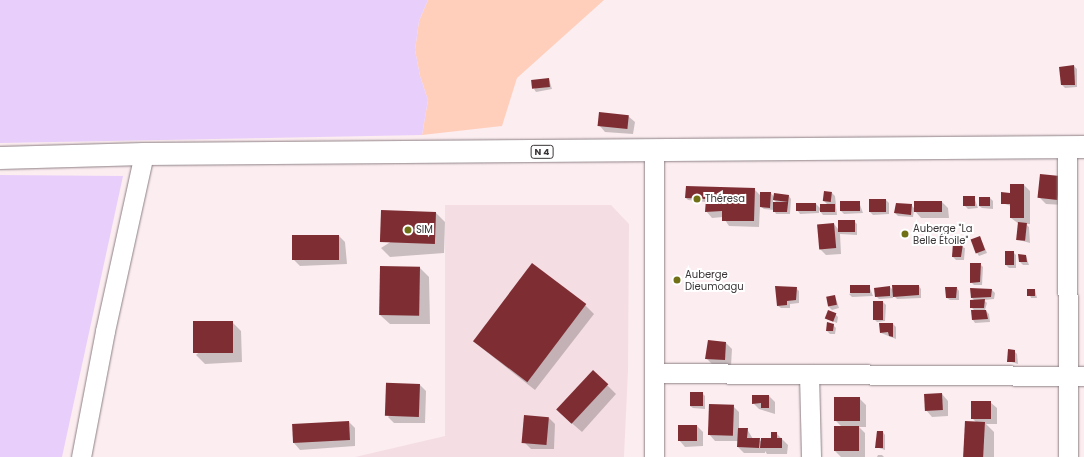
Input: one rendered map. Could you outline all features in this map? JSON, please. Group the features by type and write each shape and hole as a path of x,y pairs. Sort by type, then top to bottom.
{"highway":[{"name":"N 4","path":"0,158 144,154 1076,147"}],"street":[{"path":"1068,457 1077,376 1076,147"},
{"path":"654,150 654,457"},
{"path":"81,457 105,331 144,154"},
{"path":"654,373 1077,376"},
{"path":"809,374 811,457"}],"shaded area":[{"path":"0,0 428,0 419,21 415,50 420,76 428,100 422,135 0,143"},
{"path":"428,0 604,0 517,78 502,126 422,135 428,100 420,76 415,50 419,21"},
{"path":"0,175 123,176 62,457 0,457"},
{"path":"445,205 611,205 629,224 628,370 624,457 355,457 445,436"}],"building":[{"path":"1074,65 1075,85 1061,85 1059,67"},
{"path":"549,78 550,87 532,89 531,80"},
{"path":"599,112 629,115 627,129 598,126"},
{"path":"1040,174 1060,176 1057,200 1037,198"},
{"path":"1010,184 1024,184 1024,218 1010,218 1010,204 1001,204 1001,192 1010,193"},
{"path":"686,186 755,188 754,221 722,221 722,211 705,212 706,199 685,198"},
{"path":"824,191 832,192 831,202 823,201"},
{"path":"760,192 771,192 770,208 760,207"},
{"path":"774,193 789,195 787,212 773,212 773,202 788,202 773,200"},
{"path":"963,196 975,196 975,206 963,206"},
{"path":"979,197 990,197 990,206 979,206"},
{"path":"869,199 886,199 886,212 869,212"},
{"path":"840,201 860,201 860,211 840,211"},
{"path":"914,201 942,201 942,212 914,212"},
{"path":"796,203 816,203 816,211 796,211"},
{"path":"896,203 912,204 911,215 894,213"},
{"path":"820,204 835,204 835,212 820,212"},
{"name":"SIM","path":"381,210 436,212 435,244 380,242"},
{"path":"838,220 855,220 855,232 838,232"},
{"path":"1018,222 1027,223 1025,241 1016,240"},
{"path":"834,223 836,248 819,249 817,224"},
{"path":"292,235 339,235 339,260 292,260"},
{"path":"980,236 985,250 976,254 971,239"},
{"path":"953,243 963,244 961,257 952,257"},
{"path":"1005,251 1014,251 1014,265 1005,265"},
{"path":"1018,254 1026,255 1027,262 1019,262"},
{"path":"532,263 586,304 527,382 473,341"},
{"path":"970,263 981,263 980,282 970,283"},
{"path":"380,266 420,267 419,316 379,315"},
{"path":"850,285 870,285 870,293 850,293"},
{"path":"892,285 919,285 919,295 893,297"},
{"path":"775,286 797,287 796,300 787,301 787,305 777,306"},
{"path":"890,286 890,296 875,297 874,288"},
{"path":"945,287 957,287 956,298 946,298"},
{"path":"970,288 992,289 991,297 971,298"},
{"path":"1027,289 1035,289 1035,296 1027,296"},
{"path":"835,295 837,305 828,307 826,297"},
{"path":"985,299 984,308 970,308 970,300"},
{"path":"873,301 883,301 883,320 873,320"},
{"path":"828,310 836,313 833,322 825,318"},
{"path":"971,310 986,310 988,319 972,320"},
{"path":"193,321 233,321 233,353 193,353"},
{"path":"827,322 834,324 833,331 826,331"},
{"path":"879,323 893,323 893,337 889,336 888,332 880,333"},
{"path":"708,340 726,342 725,360 705,359"},
{"path":"1008,349 1015,350 1015,362 1007,362"},
{"path":"593,370 608,384 572,424 556,409"},
{"path":"386,383 420,384 419,417 385,416"},
{"path":"690,392 703,392 703,406 690,406"},
{"path":"942,393 943,410 925,411 924,394"},
{"path":"752,395 769,395 769,408 761,408 761,403 752,404"},
{"path":"834,397 860,397 860,421 834,421"},
{"path":"971,401 991,401 991,419 971,419"},
{"path":"709,404 734,405 733,436 708,435"},
{"path":"524,415 549,417 546,445 522,443"},
{"path":"349,421 350,440 293,443 292,424"},
{"path":"965,421 985,422 983,457 963,457"},
{"path":"678,425 697,425 697,441 678,441"},
{"path":"834,426 859,426 859,451 834,451"},
{"path":"738,428 748,428 747,438 760,438 759,448 737,447"},
{"path":"877,431 883,431 883,448 875,448"},
{"path":"771,432 777,432 777,438 782,438 782,448 760,448 761,438 771,438"}],"place":[{"name":"Théresa","path":"697,199"},
{"name":"SIM","path":"408,230"},
{"name":"Auberge \"La Belle Étoile\"","path":"905,234"},
{"name":"Auberge Dieumoagu","path":"677,280"}]}
